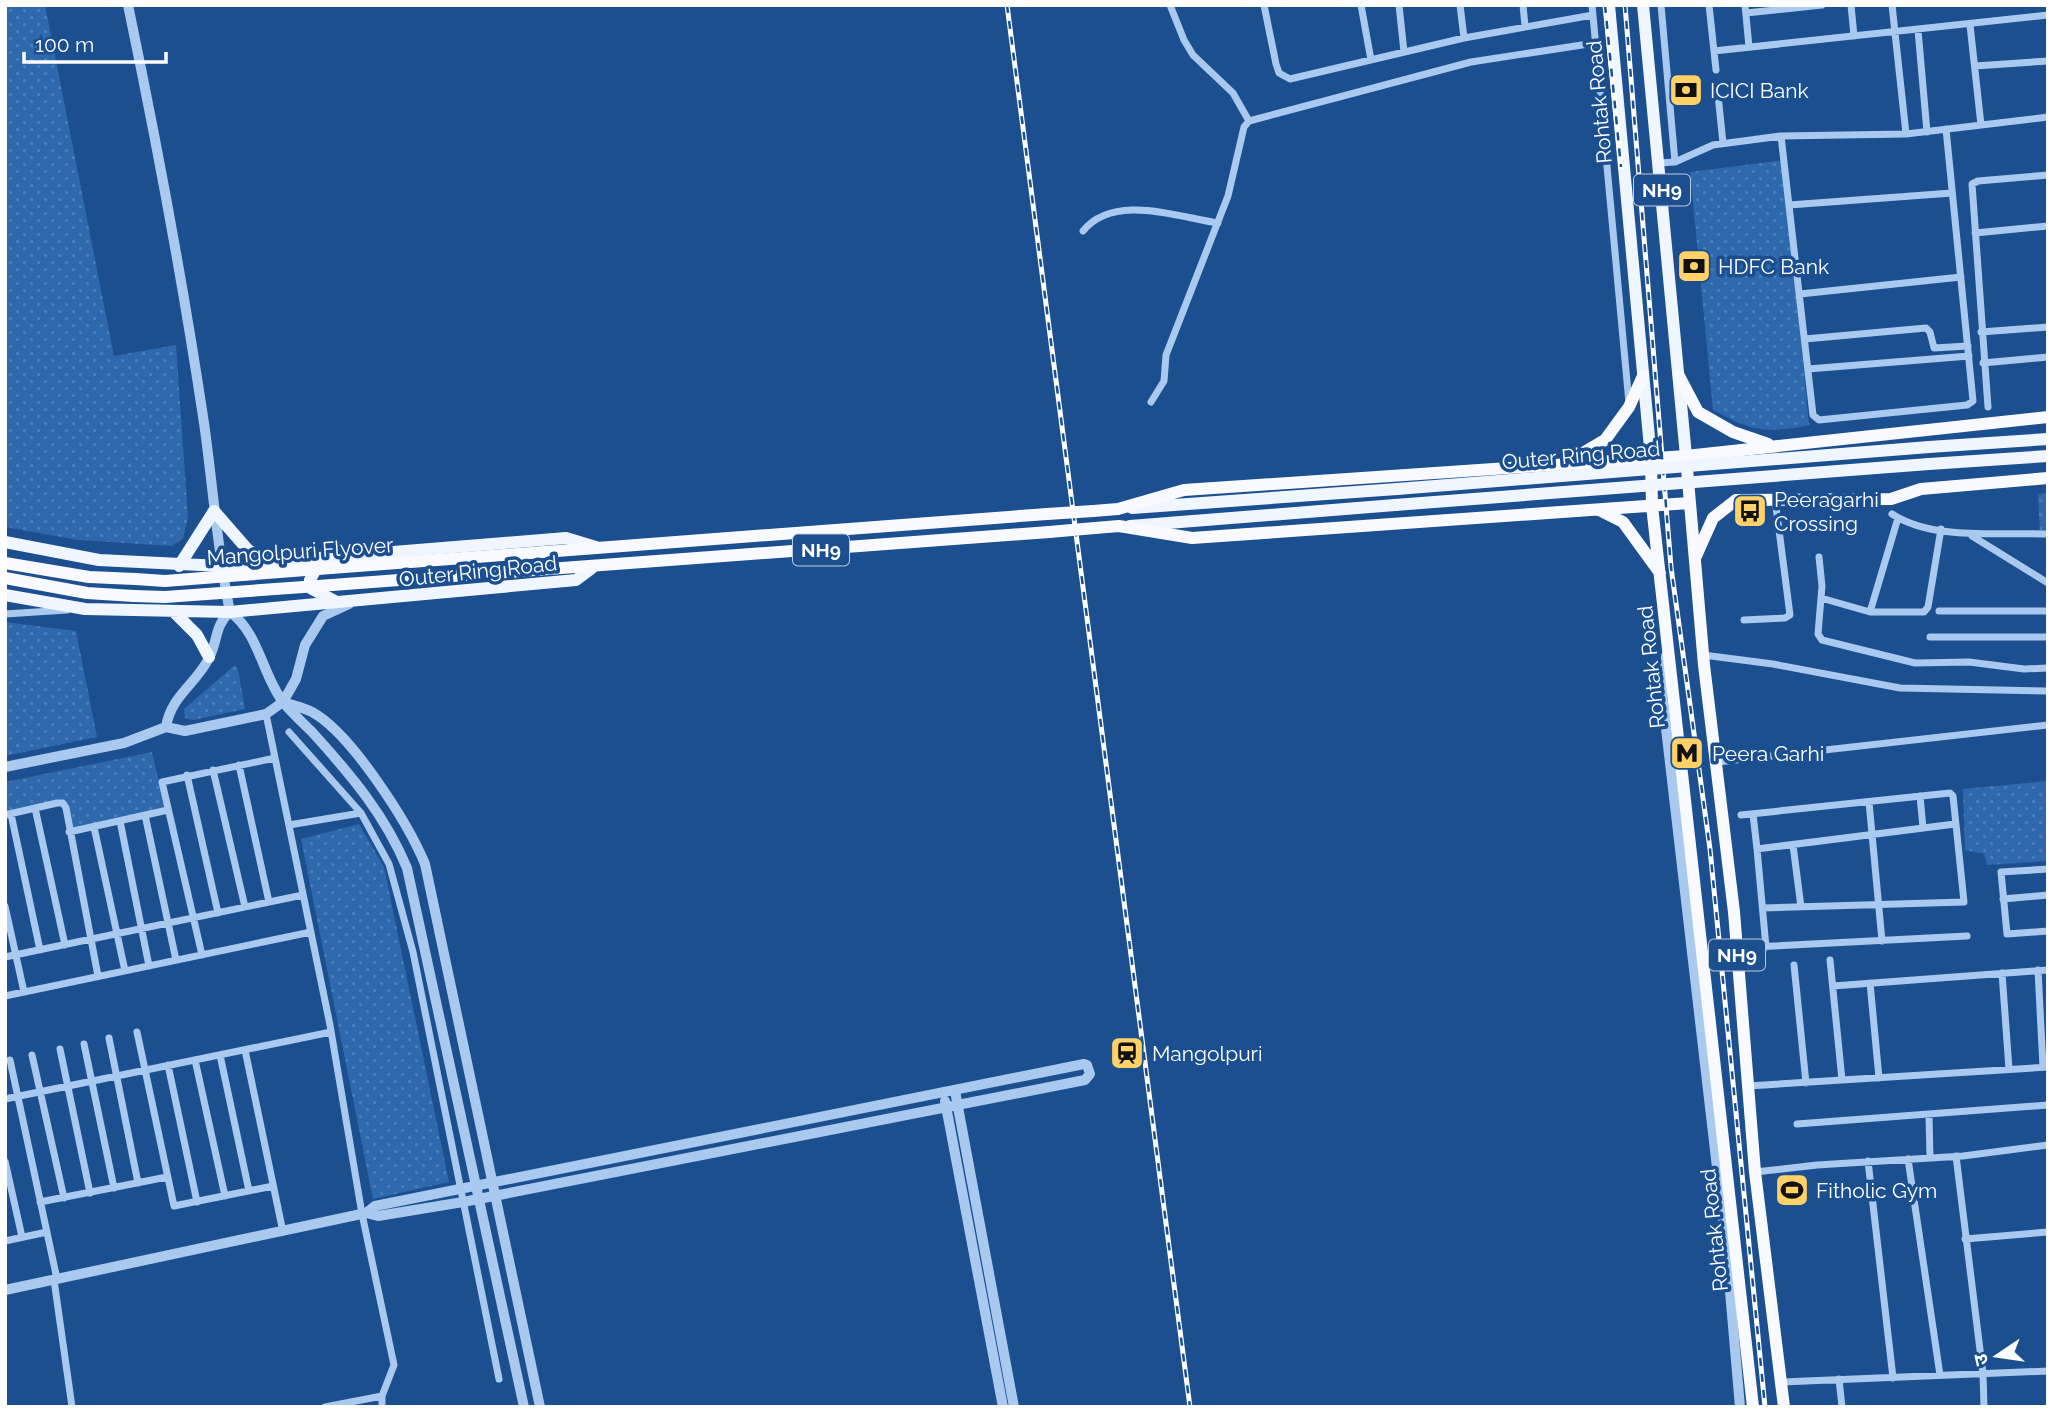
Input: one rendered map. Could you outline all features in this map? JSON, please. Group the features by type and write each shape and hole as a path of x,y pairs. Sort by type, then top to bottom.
{"highway":[{"path":"1563,465 1605,440 1629,407 1643,376"},
{"path":"1678,376 1698,412 1733,432 1773,446"},
{"name":"Outer Ring Road","path":"598,548 1118,509 1184,491 1651,459 2048,417"},
{"name":"NH9","path":"1686,456 1703,655 1717,762 1755,1172 1784,1407"},
{"name":"Rohtak Road","path":"1651,459 1652,506 1667,648 1754,1407"},
{"path":"1541,467 1544,514"},
{"path":"1694,560 1713,518 1736,499 1891,499 1921,489 2048,478"},
{"name":"Outer Ring Road","path":"592,568 1095,528 1119,527 1192,538 1689,503"},
{"path":"1598,509 1623,522 1661,573"},
{"name":"Mangolpuri Flyover","path":"5,563 89,577 165,581 598,548"},
{"name":"Mangolpuri Flyover","path":"5,578 87,593 165,597 592,568"}],"main road":[{"name":"Rohtak Road","path":"1609,5 1651,459"},
{"name":"NH9","path":"1643,5 1686,456"},
{"name":"Outer Ring Road","path":"1118,509 2048,439"},
{"name":"Outer Ring Road","path":"1119,527 2048,456"},
{"path":"179,566 214,511 248,550 268,562"},
{"path":"5,542 99,560 179,566 220,566 566,538 598,548"},
{"path":"327,558 312,572 312,589 332,601 349,603"},
{"name":"Outer Ring Road","path":"5,595 85,609 175,613 230,612 576,580 592,568"},
{"path":"175,613 197,635 209,657"}],"street":[{"path":"128,5 164,180 204,425 220,566 230,612 245,623 283,702 373,802 396,841 407,868 524,1407"},
{"path":"1170,5 1184,40 1194,55 1233,93 1249,121"},
{"path":"1264,5 1276,65 1285,78 1464,37 1593,15"},
{"path":"1361,5 1371,60"},
{"path":"1399,5 1404,52"},
{"path":"1460,5 1464,37"},
{"path":"1523,5 1525,26"},
{"path":"1592,5 1629,407"},
{"path":"1661,5 1675,162"},
{"path":"1709,5 1716,70"},
{"path":"1749,47 1746,9 1822,5"},
{"path":"1851,5 1854,36"},
{"path":"1892,5 1906,134"},
{"path":"1714,51 2048,15"},
{"path":"1970,25 1981,125"},
{"path":"1918,30 1927,132"},
{"path":"1152,402 1164,381 1166,355 1218,223 1244,127 1249,121 1471,62 1595,43"},
{"path":"1975,66 2048,61"},
{"path":"1718,94 1723,144"},
{"path":"1660,163 1675,162 1723,144 1781,136 1906,134 2048,117"},
{"path":"1781,136 1813,417 1819,420 1967,405 1974,398 1946,129"},
{"path":"1988,407 1972,184 1978,181 2048,175"},
{"path":"1789,205 1952,193"},
{"path":"1611,203 1628,201"},
{"path":"1083,231 1101,214 1117,211 1136,211 1218,223"},
{"path":"1975,233 2048,226"},
{"path":"1800,294 1961,277"},
{"path":"1981,332 2048,327"},
{"path":"1805,340 1926,328 1930,331 1934,348 1968,346"},
{"path":"1808,369 1969,356"},
{"path":"1983,363 2048,356"},
{"path":"1744,620 1785,618 1790,615 1775,499"},
{"path":"1870,611 1895,516 1971,536 2048,534"},
{"path":"1821,598 1870,611 1924,612 1928,607 1941,529"},
{"path":"1971,536 2048,583"},
{"path":"1819,557 1821,598 1818,634 1822,640 1914,663 1969,662 2024,669 2048,668"},
{"path":"5,767 124,743 166,727 185,731 267,713 283,702 296,680 305,645 323,616 349,603"},
{"path":"5,614 85,609"},
{"path":"1939,611 2048,611"},
{"path":"166,727 169,709 209,657 219,621 230,612"},
{"path":"1930,637 2048,638"},
{"path":"1667,648 1662,694 1726,1245 1740,1407"},
{"path":"1703,655 1773,664 1900,688 2048,691"},
{"path":"283,702 313,712 335,732 412,831 425,864 540,1407"},
{"path":"267,713 394,1365 382,1396 382,1407"},
{"path":"1717,762 2048,726"},
{"path":"289,732 361,813 389,864 413,952 499,1379"},
{"path":"202,955 162,782 275,758"},
{"path":"239,765 269,902"},
{"path":"213,770 245,907"},
{"path":"187,775 218,913"},
{"path":"1741,815 1952,794 1964,902 1763,908"},
{"path":"1920,796 1923,828"},
{"path":"1869,802 1882,941"},
{"path":"40,950 8,815 63,803 98,976"},
{"path":"35,808 65,944"},
{"path":"69,832 168,810"},
{"path":"289,825 361,813"},
{"path":"1753,814 1766,947"},
{"path":"145,815 176,960"},
{"path":"120,821 149,966"},
{"path":"1757,849 1955,824"},
{"path":"94,827 125,971"},
{"path":"1793,845 1801,907"},
{"path":"2048,869 2001,872 2007,934 2048,931"},
{"path":"5,957 303,895"},
{"path":"2003,899 2048,895"},
{"path":"5,906 24,992"},
{"path":"5,996 311,932"},
{"path":"1754,947 1967,936"},
{"path":"1830,960 1842,1080"},
{"path":"1794,965 1806,1083"},
{"path":"1748,1086 2045,1067 2038,970"},
{"path":"1833,986 2048,970"},
{"path":"2002,973 2009,1069"},
{"path":"1870,983 1879,1078"},
{"path":"137,1032 174,1206 273,1186"},
{"path":"5,1098 331,1032"},
{"path":"109,1038 138,1183"},
{"path":"85,1044 114,1188"},
{"path":"60,1049 90,1193"},
{"path":"245,1050 283,1232"},
{"path":"32,1055 64,1198"},
{"path":"220,1055 249,1191"},
{"path":"10,1060 56,1279 72,1407"},
{"path":"195,1060 225,1196"},
{"path":"5,1290 283,1232 364,1213 374,1206 1083,1064 1087,1065 1090,1074 1085,1080 463,1202 378,1216 364,1213"},
{"path":"168,1065 197,1202"},
{"path":"955,1091 1014,1407"},
{"path":"943,1093 1003,1407"},
{"path":"1797,1124 2048,1105"},
{"path":"1929,1115 1930,1158"},
{"path":"1755,1172 1956,1156 2048,1145"},
{"path":"1956,1156 1983,1374 1983,1407"},
{"path":"1908,1159 1940,1375"},
{"path":"5,1161 22,1237"},
{"path":"1868,1161 1893,1378"},
{"path":"40,1202 167,1177"},
{"path":"5,1241 47,1232"},
{"path":"1965,1239 2048,1232"},
{"path":"1782,1382 2048,1371"},
{"path":"1839,1379 1842,1407"},
{"path":"325,1407 382,1396"}],"shaded area":[{"path":"5,5 45,5 114,356 176,345 188,517 183,539 171,546 78,540 5,527"},
{"path":"1783,160 1809,425 1770,430 1749,426 1713,410 1690,172"},
{"path":"2048,493 2048,536 2040,536 2038,494"},
{"path":"5,622 76,631 97,737 5,756"},
{"path":"235,665 245,709 193,720 185,718 184,709"},
{"path":"152,752 165,808 72,829 66,800 5,813 5,782"},
{"path":"2048,781 2048,861 1987,865 1984,854 1965,850 1963,789"},
{"path":"359,824 384,867 449,1182 373,1199 301,839"}],"railway":[{"path":"1007,5 1190,1407"},
{"path":"1605,5 1621,167"},
{"path":"1625,5 1671,567 1710,849 1765,1407"}],"place":[{"name":"ICICI Bank","path":"1686,90"},
{"name":"HDFC Bank","path":"1694,266"},
{"name":"Peeragarhi Crossing","path":"1750,511"},
{"name":"Peera Garhi","path":"1687,753"},
{"name":"Mangolpuri","path":"1127,1053"},
{"name":"Fitholic Gym","path":"1792,1190"}]}
